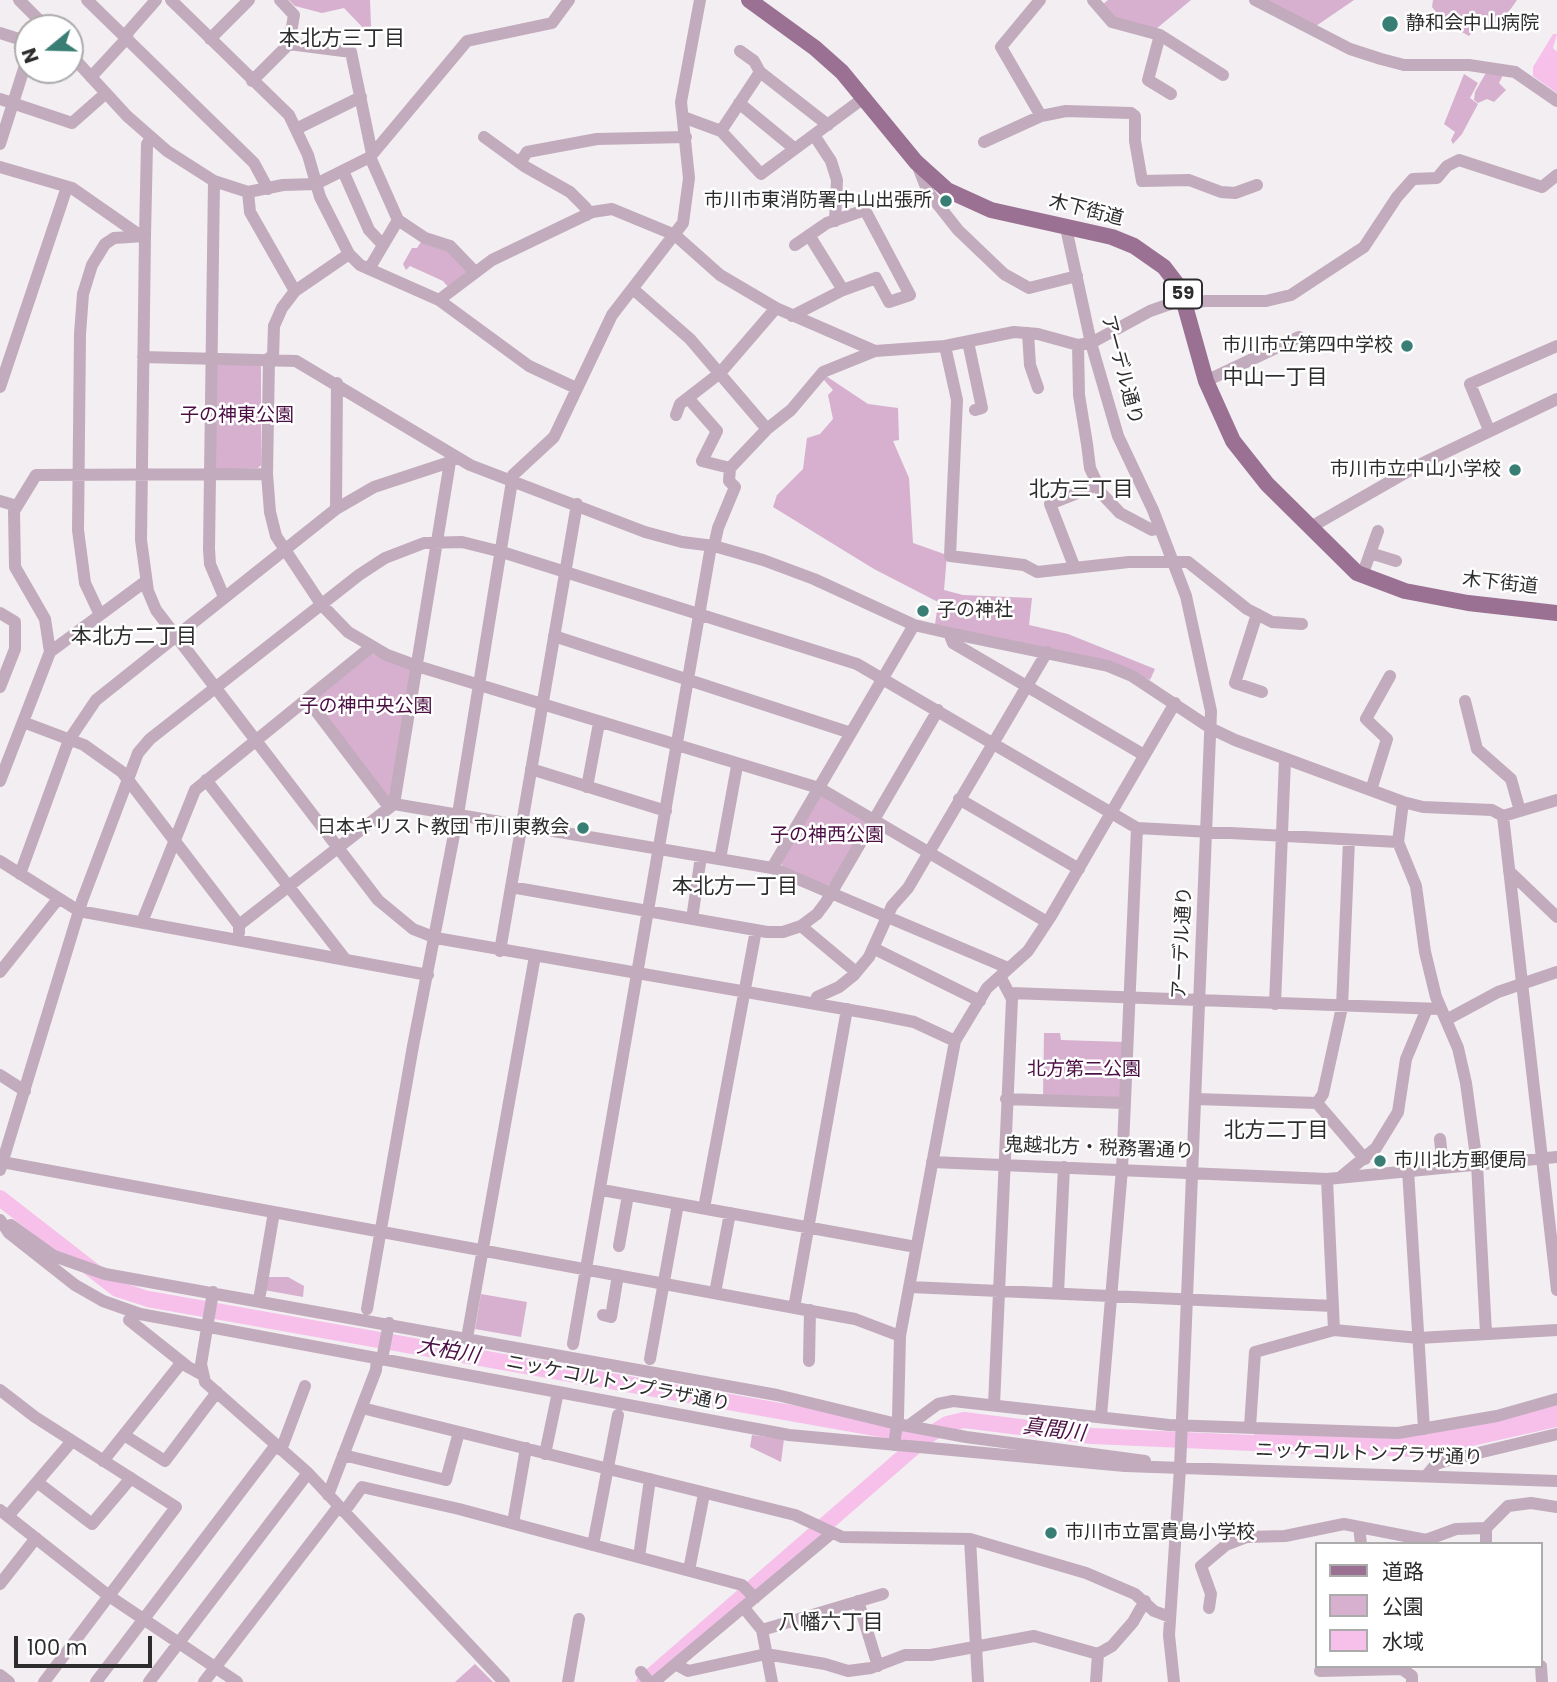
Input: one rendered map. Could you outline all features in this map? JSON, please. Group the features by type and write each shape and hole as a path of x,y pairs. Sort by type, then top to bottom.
{"main road":[{"name":"木下街道","path":"749,0 815,47 865,97 916,162 947,190 978,204 1066,228 1112,237 1153,257 1174,277 1185,302 1206,382 1233,441 1254,470 1341,561 1362,576 1392,588 1468,603 1557,613"}],"street":[{"path":"87,0 254,163 268,189"},
{"path":"127,38 128,32 156,0"},
{"path":"91,77 127,38 134,36 169,0 289,115 308,155 316,184 349,254 369,269 439,300 529,366 576,388"},
{"path":"210,39 249,0"},
{"path":"252,80 289,44 294,15 280,0"},
{"path":"84,69 151,138 214,181 248,192 316,184 371,155 467,41 552,23 569,0"},
{"path":"1040,0 1001,47 1041,116"},
{"path":"1093,0 1112,22 1160,35 1223,75"},
{"path":"1255,0 1350,49 1405,65 1468,65 1515,72 1557,101"},
{"path":"368,1309 458,814 513,475 554,437 612,315 683,223 688,178 681,103 697,1"},
{"path":"1160,35 1148,80 1171,94"},
{"path":"289,44 351,52 371,155 398,220 425,238 450,246 475,272"},
{"path":"740,51 754,61 760,72 828,125"},
{"path":"721,131 760,72"},
{"path":"0,144 6,101 14,84"},
{"path":"6,101 72,123 106,93"},
{"path":"296,129 361,97"},
{"path":"683,117 721,131 761,174 865,97"},
{"path":"739,103 795,149"},
{"path":"984,142 1041,116 1066,111 1131,113 1135,116 1135,141 1142,181 1189,180 1221,192 1236,193 1257,185"},
{"path":"814,135 831,161 836,180 835,221"},
{"path":"484,137 520,163 570,192 586,208 587,215"},
{"path":"520,163 527,152 597,139 686,137"},
{"path":"151,138 147,144 141,235 141,540 146,581 156,610 214,689 390,914 422,934 436,938 914,1022 955,1041"},
{"path":"573,1344 602,1190 698,614 718,528 735,487 729,481 730,468 767,429 791,410 823,372 875,351 945,346 1014,332 1085,344 1150,311 1185,302 1266,301 1291,295 1364,247 1413,178 1437,178 1447,166 1459,160 1542,187 1557,175"},
{"path":"916,162 928,192 958,230 1004,274 1029,288 1077,276"},
{"path":"0,167 72,188 141,235"},
{"path":"343,172 369,230 383,245"},
{"path":"214,181 210,564 225,597"},
{"path":"0,387 67,187"},
{"path":"248,192 250,212 295,291"},
{"path":"439,300 492,260 587,215 612,209 675,235 720,275 776,308 875,351"},
{"path":"792,316 843,290 876,278 889,302 910,295 865,211 835,221 794,245"},
{"path":"369,269 398,220"},
{"name":"アーデル通り","path":"1066,228 1077,276 1085,344 1122,447 1173,560 1199,648 1212,729 1180,1468 1170,1616 1174,1682"},
{"path":"100,615 85,583 79,560 79,347 83,294 92,265 104,244 114,237 141,235"},
{"path":"809,235 843,290"},
{"path":"349,254 295,291 274,326 267,474 270,512 283,551 321,604 348,632 371,647 417,666 737,766 819,788 1047,922"},
{"path":"633,289 674,323 767,429"},
{"path":"676,415 680,404 720,373 776,308"},
{"path":"1028,333 1030,365 1038,388"},
{"path":"1206,382 1299,337"},
{"path":"968,341 982,408 975,410"},
{"path":"1085,344 1079,395 1090,468 1102,494 1120,513 1152,530 1160,528"},
{"path":"945,346 957,400 950,556 1024,565 1037,572 1073,566 1173,560 1188,562 1256,614 1272,622 1302,624"},
{"path":"1489,430 1470,384 1557,346"},
{"path":"143,357 271,358 296,361 337,383 453,459 645,532 682,542 713,546 814,579 914,625 1108,666 1132,676 1212,729 1285,760 1403,802 1423,807 1492,810 1503,817"},
{"path":"336,509 337,383"},
{"path":"688,398 717,431 702,461 730,468"},
{"path":"1309,528 1489,430 1557,399"},
{"path":"0,878 10,867 69,740 96,700 336,509 374,487 453,459"},
{"path":"238,940 240,925 392,806 453,459"},
{"path":"0,781 50,652 45,619 15,567 14,511 36,475 267,474"},
{"path":"1073,566 1050,504 1098,485"},
{"path":"0,501 17,506"},
{"path":"500,951 577,504"},
{"path":"1362,576 1378,531"},
{"path":"901,1336 855,1319 810,1310 381,1231 1,1166 79,911 138,753 150,739 321,604 385,558 412,546 437,541 462,542 565,571 857,664 1137,828 1398,842"},
{"path":"1370,553 1396,561"},
{"path":"50,652 146,581"},
{"path":"0,613 15,622 15,649 0,687"},
{"path":"1256,614 1235,683 1262,692"},
{"path":"772,868 914,625"},
{"path":"949,633 953,643 1144,755"},
{"path":"554,636 851,733"},
{"path":"142,922 187,803 206,780 371,647"},
{"path":"815,1003 817,997 839,986 856,972 873,948 887,918 1047,652"},
{"path":"1371,790 1387,739 1366,719 1390,676"},
{"path":"306,699 392,806 522,824 772,868 1004,972 1011,993 994,1405"},
{"path":"1465,701 1477,749 1511,779 1520,811"},
{"path":"898,1445 905,1425 901,1336 955,1041 979,1001 1004,972 1028,951 1047,922 1175,703"},
{"path":"511,887 756,930 783,932 801,926 817,914 830,894 938,710"},
{"path":"23,722 106,757 127,778 240,925"},
{"path":"587,787 599,723"},
{"path":"1275,1004 1285,760"},
{"path":"720,859 737,766"},
{"path":"531,769 666,811"},
{"path":"206,780 345,959"},
{"path":"959,799 1079,869"},
{"path":"1503,817 1557,800"},
{"path":"1403,802 1398,842 1416,886 1425,952 1466,1083 1477,1164 1486,1333"},
{"path":"1503,817 1557,1290"},
{"path":"1101,1416 1122,1169 1137,828"},
{"path":"1317,1103 1323,1094 1342,1007 1349,840"},
{"path":"692,919 701,856"},
{"path":"10,867 79,911 428,975"},
{"path":"1509,871 1556,914"},
{"path":"0,972 58,899"},
{"path":"801,926 856,972"},
{"path":"704,1208 756,930"},
{"path":"873,948 979,1001"},
{"path":"467,1338 535,956"},
{"path":"1011,993 1426,1011 1443,1015 1557,972"},
{"path":"794,1308 847,1009"},
{"path":"1341,1177 1376,1148 1398,1112 1406,1059 1426,1011"},
{"path":"0,1075 25,1091"},
{"path":"1196,1099 1317,1103 1365,1158"},
{"path":"1006,1100 1125,1103"},
{"path":"1440,1139 1443,1167"},
{"name":"鬼越北方・税務署通り","path":"932,1162 1327,1179 1557,1157"},
{"path":"1058,1293 1063,1167"},
{"path":"1408,1170 1424,1429"},
{"path":"1327,1179 1334,1331"},
{"path":"602,1190 916,1247"},
{"path":"619,1246 628,1195"},
{"path":"650,1359 678,1204"},
{"path":"259,1300 274,1212"},
{"path":"715,1293 730,1213"},
{"name":"ニッケコルトンプラザ通り","path":"0,1220 71,1264 139,1280 777,1395 965,1437 1128,1457 1180,1468"},
{"name":"ニッケコルトンプラザ通り","path":"0,1220 9,1233 61,1275 103,1301 140,1314 208,1323 379,1359 789,1436 1125,1466 1557,1481"},
{"path":"603,1315 611,1317 618,1275"},
{"path":"910,1287 1113,1294 1333,1306"},
{"path":"201,1374 212,1295"},
{"path":"809,1361 810,1310"},
{"path":"128,1320 201,1374 217,1392 308,1474 504,1682"},
{"path":"328,1494 376,1370 389,1323"},
{"path":"1250,1427 1255,1352 1334,1331 1419,1338 1557,1330"},
{"path":"103,1461 182,1362"},
{"path":"96,1682 278,1448 305,1386"},
{"path":"0,1390 72,1441 176,1507 44,1682"},
{"path":"124,1435 165,1461 217,1392"},
{"path":"545,1454 558,1392"},
{"path":"905,1425 938,1404 953,1401 1181,1427 1398,1433 1497,1416 1557,1398"},
{"path":"362,1408 794,1515 842,1537 970,1539 1086,1573 1145,1601 1154,1611 1170,1616"},
{"path":"593,1545 618,1415"},
{"path":"343,1455 446,1480 459,1432"},
{"path":"1427,1475 1436,1464 1557,1434"},
{"path":"72,1441 37,1482 4,1513 109,1596 237,1682"},
{"path":"513,1523 526,1448"},
{"path":"149,1682 308,1474"},
{"path":"37,1482 92,1524 131,1478"},
{"path":"639,1557 650,1479"},
{"path":"204,1682 341,1509 362,1487 513,1523 689,1570 742,1585 755,1598"},
{"path":"689,1570 704,1494"},
{"path":"1486,1542 1486,1528 1507,1506 1531,1503 1557,1507"},
{"path":"1209,1608 1211,1594 1201,1566 1226,1545 1264,1534 1285,1536 1344,1524 1410,1541 1426,1540 1456,1529 1486,1528"},
{"path":"1359,1527 1361,1542"},
{"path":"648,1678 677,1665 832,1533"},
{"path":"0,1584 36,1538"},
{"path":"970,1539 978,1682"},
{"path":"762,1630 883,1594"},
{"path":"858,1601 878,1666"},
{"path":"677,1665 688,1671 766,1654 825,1664 849,1677 905,1655 976,1648 1034,1636 1098,1654 1112,1646 1133,1622 1145,1601"},
{"path":"744,1608 762,1630 772,1682"},
{"path":"568,1682 579,1619"},
{"path":"1096,1682 1098,1654"},
{"path":"1320,1671 1402,1669 1412,1676 1412,1682"},
{"path":"0,1675 9,1682"}],"green space":[{"path":"289,0 370,0 371,26 367,32 344,8 322,13 295,6"},
{"path":"1108,0 1191,0 1156,29 1114,20 1102,5"},
{"path":"1265,0 1354,0 1316,26"},
{"path":"1433,0 1517,0 1503,20 1487,26 1478,25 1469,36 1444,22 1432,7"},
{"path":"1487,71 1504,73 1499,83 1506,90 1494,102 1487,99 1478,103 1474,100 1475,92"},
{"path":"1464,74 1478,83 1470,98 1478,104 1462,134 1453,144 1451,140 1455,132 1444,124"},
{"path":"423,239 449,248 472,272 450,289 443,281 410,266 406,270 403,264 412,248 417,248"},
{"name":"子の神東公園","path":"257,362 261,367 261,465 258,468 217,470 213,465 215,364"},
{"path":"826,376 868,404 898,408 899,440 893,441 909,478 913,543 947,555 944,590 963,595 1032,598 1029,625 1068,634 1155,669 1150,680 1090,657 935,625 938,602 874,569 773,507 777,495 803,469 807,438 820,434 833,419 828,395 833,390 824,380"},
{"name":"子の神中央公園","path":"370,653 412,668 390,801 315,704 316,698"},
{"name":"子の神西公園","path":"819,792 867,820 831,884 824,886 783,867 780,862"},
{"name":"北方第二公園","path":"1044,1033 1060,1033 1061,1040 1125,1042 1123,1101 1043,1098"},
{"path":"266,1277 288,1277 304,1286 303,1297 264,1290"},
{"path":"481,1294 527,1302 521,1337 475,1329"},
{"path":"752,1435 784,1439 781,1462 750,1447"},
{"path":"475,1664 493,1682 455,1682"}],"water":[{"path":"1553,34 1557,34 1553,48 1557,52 1557,93 1533,76 1533,67"},
{"path":"1557,1405 1557,1427 1423,1457 1255,1453 1254,1431 1412,1435"}],"waterway":[{"name":"大柏川","path":"0,1198 117,1289 148,1299 926,1437"},
{"name":"真間川","path":"644,1682 926,1437 947,1424 964,1420 1092,1436 1275,1444"}],"place":[{"name":"静和会中山病院","path":"1390,24"},
{"name":"市川市東消防署中山出張所","path":"946,201"},
{"name":"市川市立第四中学校","path":"1407,346"},
{"name":"市川市立中山小学校","path":"1515,470"},
{"name":"子の神社","path":"923,611"},
{"name":"日本キリスト教団 市川東教会","path":"583,828"},
{"name":"市川北方郵便局","path":"1380,1161"},
{"name":"市川市立冨貴島小学校","path":"1051,1533"}],"district":[{"name":"本北方三丁目","path":"342,40"},
{"name":"中山一丁目","path":"1275,379"},
{"name":"北方三丁目","path":"1081,491"},
{"name":"本北方二丁目","path":"134,638"},
{"name":"本北方一丁目","path":"735,888"},
{"name":"北方二丁目","path":"1276,1132"},
{"name":"八幡六丁目","path":"831,1624"}]}
